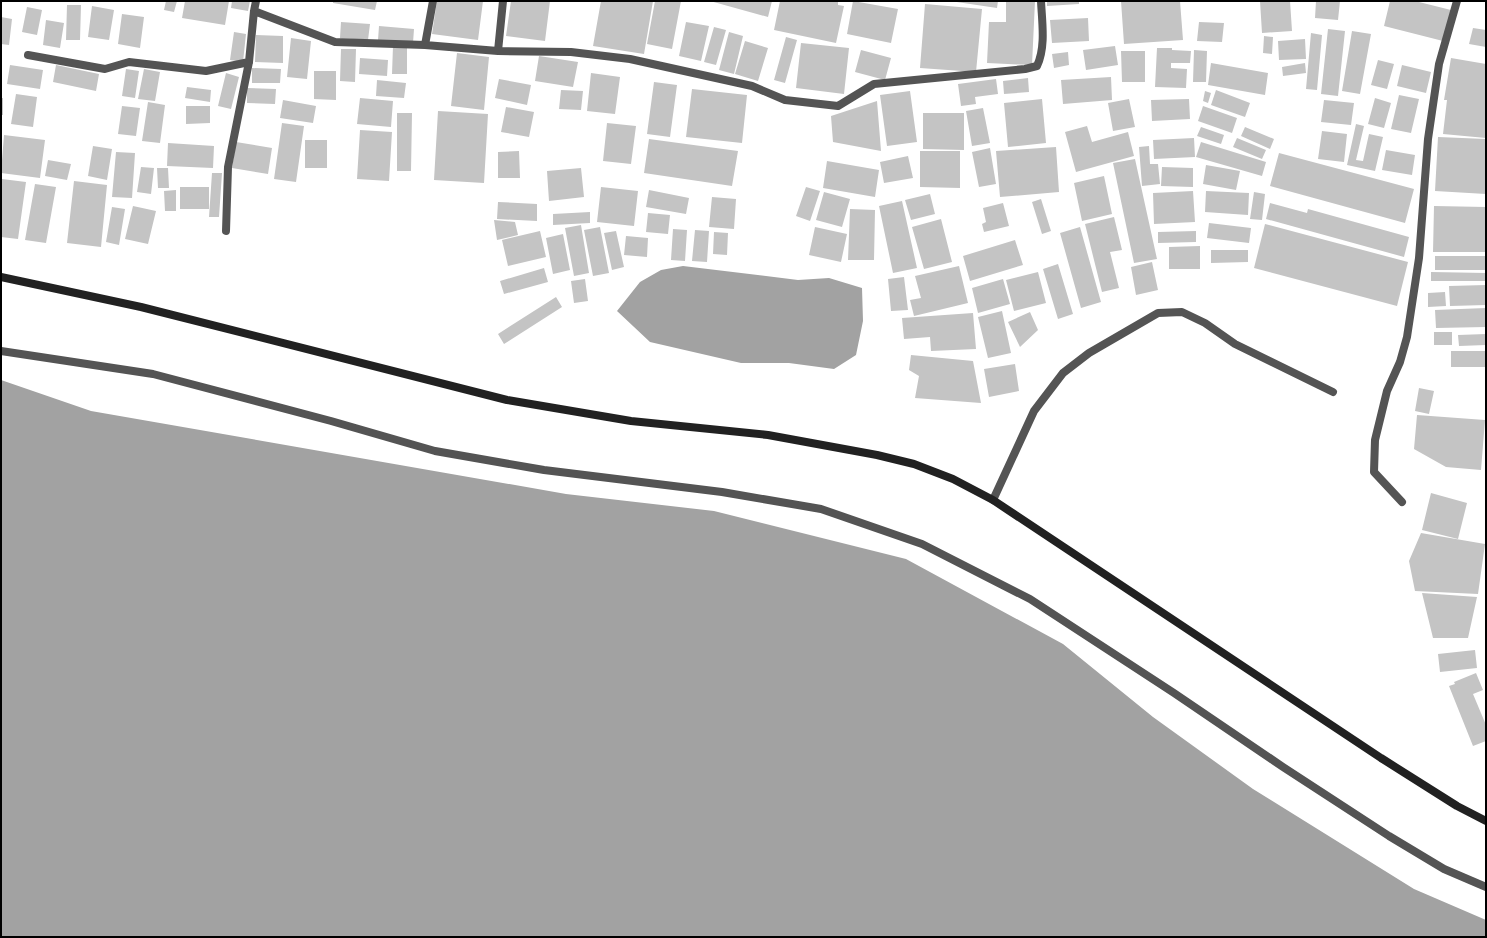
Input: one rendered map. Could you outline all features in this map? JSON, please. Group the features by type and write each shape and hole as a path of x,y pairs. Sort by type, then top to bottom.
{"main road":[{"path":"1,277 141,308 507,400 630,421 768,435 914,464 953,479 993,500 1381,758 1457,806 1486,821"}],"street":[{"path":"226,231 228,167 249,62 256,1"},
{"path":"425,46 433,1"},
{"path":"498,51 503,1"},
{"path":"254,12 336,42 498,51 571,52 630,59 752,86 785,100 838,106 874,84 1025,69 1037,66 1041,58 1041,1"},
{"path":"1402,502 1374,472 1375,440 1387,391 1400,362 1407,337 1419,258 1430,124 1439,64 1457,1"},
{"path":"28,55 104,69 129,62 206,72 249,62"},
{"path":"993,500 1034,411 1063,373 1089,352 1158,312 1182,312 1205,323 1236,344 1333,392"},
{"path":"1,351 153,374 332,421 435,451 544,470 722,492 821,509 922,544 1030,599 1174,693 1283,767 1390,836 1444,869 1486,887"}],"shaded area":[{"path":"683,266 798,280 829,278 862,288 863,321 856,355 834,369 789,363 741,363 650,342 617,311 640,282 661,270"},
{"path":"1,380 91,411 566,494 714,511 906,559 1063,644 1153,717 1253,789 1414,889 1486,920 1486,937 1,937"}],"building":[{"path":"166,1 177,1 174,12 164,10"},
{"path":"185,1 229,1 225,25 182,18"},
{"path":"232,1 250,1 248,11 231,8"},
{"path":"333,1 377,1 375,10 333,3"},
{"path":"437,1 483,1 478,40 432,34"},
{"path":"511,1 550,1 545,41 506,36"},
{"path":"601,1 653,1 644,54 593,46"},
{"path":"655,1 681,1 672,49 647,44"},
{"path":"710,1 772,1 768,17"},
{"path":"780,1 838,1 838,5 844,6 836,43 774,30"},
{"path":"853,1 898,9 891,43 847,34"},
{"path":"950,1 998,1 997,8"},
{"path":"1006,1 1035,1 1032,65 987,63 989,22 1006,22"},
{"path":"1047,1 1079,1 1079,4 1047,6"},
{"path":"1121,1 1180,1 1183,40 1124,44"},
{"path":"1260,1 1290,1 1292,31 1262,33"},
{"path":"1316,1 1340,1 1338,20 1315,18"},
{"path":"1390,1 1415,1 1451,10 1443,41 1384,26"},
{"path":"925,4 982,9 976,72 920,68"},
{"path":"67,5 81,5 80,40 66,40"},
{"path":"92,6 114,10 109,40 88,37"},
{"path":"27,7 42,10 37,35 22,32"},
{"path":"122,14 144,17 140,48 118,44"},
{"path":"1,17 12,19 9,45 1,44"},
{"path":"1088,18 1089,41 1052,43 1050,20"},
{"path":"46,20 64,23 60,48 43,45"},
{"path":"341,22 370,24 368,40 340,38"},
{"path":"686,22 709,26 701,61 679,56"},
{"path":"1199,22 1224,23 1222,42 1197,41"},
{"path":"379,26 414,29 413,43 378,40"},
{"path":"714,27 726,30 716,65 704,62"},
{"path":"1473,28 1486,30 1486,47 1469,44"},
{"path":"1328,29 1345,31 1338,96 1321,94"},
{"path":"1352,31 1371,34 1360,94 1342,91"},
{"path":"234,32 246,34 243,62 230,60"},
{"path":"729,32 743,36 734,74 719,70"},
{"path":"1311,33 1322,35 1317,90 1306,89"},
{"path":"256,35 283,36 283,63 255,62"},
{"path":"1264,36 1273,37 1272,54 1263,53"},
{"path":"786,37 797,40 785,83 774,80"},
{"path":"291,38 311,41 307,79 287,77"},
{"path":"1305,39 1306,59 1279,60 1278,41"},
{"path":"745,41 768,48 758,81 735,74"},
{"path":"801,43 849,48 844,94 796,88"},
{"path":"393,46 407,47 407,74 392,74"},
{"path":"1115,46 1118,65 1086,70 1083,50"},
{"path":"1157,48 1172,48 1172,50 1191,51 1190,63 1171,63 1171,68 1187,69 1186,88 1155,87"},
{"path":"341,49 356,49 355,82 340,81"},
{"path":"861,50 891,58 885,80 855,72"},
{"path":"1194,50 1207,51 1206,82 1193,82"},
{"path":"1121,51 1145,51 1145,82 1122,82"},
{"path":"1068,52 1069,65 1054,68 1052,54"},
{"path":"457,53 489,57 484,110 451,106"},
{"path":"539,56 578,62 573,87 535,81"},
{"path":"360,58 388,60 387,76 359,74"},
{"path":"1451,58 1486,64 1486,138 1443,134 1447,100 1444,100"},
{"path":"1378,60 1394,64 1387,89 1371,85"},
{"path":"1211,63 1268,73 1265,95 1208,85"},
{"path":"1305,63 1306,73 1283,76 1282,67"},
{"path":"10,65 43,70 40,89 7,84"},
{"path":"56,65 99,74 96,91 53,82"},
{"path":"1402,65 1431,72 1426,93 1397,86"},
{"path":"252,68 281,69 280,83 252,83"},
{"path":"126,69 139,71 135,98 122,96"},
{"path":"144,69 160,72 155,101 138,99"},
{"path":"314,71 336,71 336,100 314,99"},
{"path":"226,73 239,77 231,109 218,106"},
{"path":"591,73 620,77 615,114 587,111"},
{"path":"1111,77 1112,100 1063,104 1061,80"},
{"path":"1028,78 1029,92 1004,94 1003,81"},
{"path":"499,79 531,85 527,105 495,98"},
{"path":"996,79 998,94 975,97 976,104 961,106 958,84"},
{"path":"377,80 406,83 404,98 376,96"},
{"path":"654,82 677,85 670,137 647,134"},
{"path":"187,87 211,90 210,102 185,98"},
{"path":"247,88 276,89 275,104 247,103"},
{"path":"692,89 747,95 742,143 686,137"},
{"path":"561,90 583,91 581,110 559,109"},
{"path":"1216,90 1250,103 1245,117 1211,105"},
{"path":"910,91 917,142 887,146 880,95"},
{"path":"1205,91 1211,93 1208,103 1203,101"},
{"path":"16,94 37,97 33,127 11,124"},
{"path":"1399,95 1419,99 1411,133 1391,129"},
{"path":"1,98 3,98 3,115 1,115"},
{"path":"360,98 393,101 391,127 357,124"},
{"path":"1375,98 1391,103 1384,128 1368,124"},
{"path":"1042,99 1046,143 1008,147 1004,103"},
{"path":"1129,99 1135,127 1113,131 1108,103"},
{"path":"1189,99 1190,119 1152,121 1151,100"},
{"path":"283,100 316,106 313,123 280,118"},
{"path":"1324,100 1354,103 1351,125 1321,122"},
{"path":"877,101 881,151 833,142 831,116"},
{"path":"148,102 165,105 160,143 142,141"},
{"path":"122,106 140,108 136,136 118,134"},
{"path":"186,106 210,106 210,123 186,124"},
{"path":"1203,106 1237,118 1232,133 1198,121"},
{"path":"506,107 534,112 529,137 501,132"},
{"path":"983,108 990,143 972,146 966,111"},
{"path":"438,111 488,114 484,183 434,180"},
{"path":"397,113 412,113 411,171 397,171"},
{"path":"923,113 964,113 964,150 923,149"},
{"path":"282,123 304,126 296,182 274,179"},
{"path":"607,123 636,126 631,164 603,161"},
{"path":"1356,124 1364,126 1356,160 1363,161 1369,134 1383,137 1375,171 1347,165"},
{"path":"1087,126 1092,142 1128,132 1134,156 1076,172 1065,132"},
{"path":"1201,127 1224,135 1221,144 1197,136"},
{"path":"1245,127 1274,139 1270,149 1241,136"},
{"path":"360,130 392,132 389,181 357,179"},
{"path":"1322,131 1347,134 1344,162 1318,159"},
{"path":"4,135 45,140 40,178 1,173"},
{"path":"1438,137 1486,139 1486,194 1435,191"},
{"path":"1194,138 1195,157 1154,159 1153,140"},
{"path":"1237,138 1266,150 1262,159 1233,147"},
{"path":"649,139 738,151 732,186 644,173"},
{"path":"305,140 327,140 327,168 305,168"},
{"path":"236,142 272,148 268,174 232,168"},
{"path":"1201,142 1266,162 1262,176 1196,157"},
{"path":"168,143 214,146 213,168 167,166"},
{"path":"93,146 112,149 107,180 88,176"},
{"path":"1149,146 1150,164 1158,164 1160,184 1142,186 1139,147"},
{"path":"1056,147 1059,192 1000,197 996,151"},
{"path":"990,148 996,184 979,187 972,152"},
{"path":"1386,150 1415,155 1412,175 1382,170"},
{"path":"519,151 520,178 498,178 498,152"},
{"path":"920,151 960,151 960,188 920,187"},
{"path":"116,152 135,153 132,198 112,197"},
{"path":"1279,153 1414,189 1405,223 1270,186"},
{"path":"908,156 913,178 884,183 880,162"},
{"path":"1135,159 1157,259 1134,263 1113,163"},
{"path":"48,160 71,164 67,180 45,176"},
{"path":"827,161 879,170 875,197 823,188"},
{"path":"1206,165 1240,171 1236,190 1203,184"},
{"path":"141,167 154,168 151,194 137,192"},
{"path":"1162,167 1193,168 1193,187 1161,186"},
{"path":"157,168 168,168 169,188 158,188"},
{"path":"581,168 584,197 549,201 547,171"},
{"path":"212,173 222,173 219,217 209,217"},
{"path":"1104,176 1112,214 1082,221 1074,183"},
{"path":"2,179 26,182 18,239 1,237"},
{"path":"74,181 107,185 101,247 67,243"},
{"path":"35,184 56,187 46,243 25,240"},
{"path":"180,187 209,187 209,209 180,209"},
{"path":"601,187 638,191 634,226 597,222"},
{"path":"806,187 820,191 810,221 796,216"},
{"path":"176,190 176,211 165,211 164,191"},
{"path":"649,190 689,198 686,214 646,207"},
{"path":"1193,191 1195,222 1154,224 1153,193"},
{"path":"1206,191 1249,193 1248,215 1205,212"},
{"path":"824,192 850,199 842,227 816,220"},
{"path":"1254,192 1265,194 1262,220 1250,219"},
{"path":"930,194 935,214 911,220 905,200"},
{"path":"712,197 736,199 734,229 709,227"},
{"path":"1041,199 1051,231 1042,234 1032,202"},
{"path":"902,201 917,268 893,273 879,206"},
{"path":"498,202 537,204 537,221 497,219"},
{"path":"1003,203 1009,226 984,232 982,224 986,222 983,208"},
{"path":"1270,203 1307,213 1308,209 1409,237 1404,257 1266,219"},
{"path":"133,206 156,211 148,244 125,239"},
{"path":"1434,206 1486,207 1486,252 1433,252"},
{"path":"112,207 125,209 119,245 106,242"},
{"path":"850,209 875,210 874,260 848,260"},
{"path":"590,212 590,223 553,225 553,214"},
{"path":"648,213 670,215 668,234 646,232"},
{"path":"1114,217 1122,250 1110,252 1119,288 1102,292 1085,224"},
{"path":"941,219 952,262 924,269 912,227"},
{"path":"494,220 515,222 518,235 497,240"},
{"path":"1209,223 1251,228 1249,243 1207,238"},
{"path":"1265,224 1408,262 1397,306 1254,268"},
{"path":"581,225 589,273 574,276 565,228"},
{"path":"600,227 609,273 593,276 584,230"},
{"path":"815,227 847,234 841,262 809,255"},
{"path":"1080,227 1101,302 1081,308 1060,233"},
{"path":"673,229 687,230 685,261 671,260"},
{"path":"695,230 709,231 707,262 692,261"},
{"path":"540,231 546,257 508,266 502,240"},
{"path":"616,231 624,267 612,270 604,233"},
{"path":"1196,231 1196,242 1158,243 1158,232"},
{"path":"714,232 728,233 727,255 713,254"},
{"path":"563,234 570,270 553,274 546,238"},
{"path":"626,236 648,238 647,257 624,255"},
{"path":"1015,240 1023,265 970,281 963,256"},
{"path":"1200,246 1200,269 1169,269 1169,247"},
{"path":"1211,250 1248,250 1248,262 1211,263"},
{"path":"1435,256 1486,256 1486,270 1435,270"},
{"path":"1152,262 1158,290 1136,295 1131,267"},
{"path":"1058,264 1073,314 1058,319 1043,269"},
{"path":"959,266 968,303 914,316 910,300 921,298 915,276"},
{"path":"544,268 548,282 504,294 500,281"},
{"path":"1038,272 1046,303 1014,311 1006,280"},
{"path":"1431,272 1486,273 1486,281 1431,281"},
{"path":"904,277 908,310 891,311 888,279"},
{"path":"585,279 588,301 574,303 571,281"},
{"path":"1003,279 1010,304 978,313 972,288"},
{"path":"1486,285 1486,305 1450,306 1449,286"},
{"path":"1445,292 1446,306 1428,307 1428,293"},
{"path":"556,297 562,307 504,344 498,334"},
{"path":"1486,308 1486,327 1436,328 1435,310"},
{"path":"1002,311 1011,353 988,358 978,317"},
{"path":"1030,312 1038,330 1020,347 1008,322"},
{"path":"973,313 976,349 931,351 930,337 904,339 902,318"},
{"path":"1434,332 1452,332 1452,345 1434,345"},
{"path":"1486,334 1486,345 1459,346 1458,335"},
{"path":"1451,351 1486,351 1486,367 1451,367"},
{"path":"911,355 973,361 981,403 915,398 919,376 909,370"},
{"path":"1015,364 1019,391 989,397 984,369"},
{"path":"1419,388 1434,391 1429,414 1415,411"},
{"path":"1417,415 1485,420 1481,470 1446,467 1414,449"},
{"path":"1431,493 1467,503 1458,539 1422,530"},
{"path":"1421,533 1485,544 1478,594 1415,591 1409,561"},
{"path":"1422,593 1477,597 1468,638 1433,638"},
{"path":"1475,650 1477,668 1440,672 1438,654"},
{"path":"1476,673 1483,690 1473,694 1486,725 1486,741 1473,746 1449,686 1455,684 1454,682"}]}
